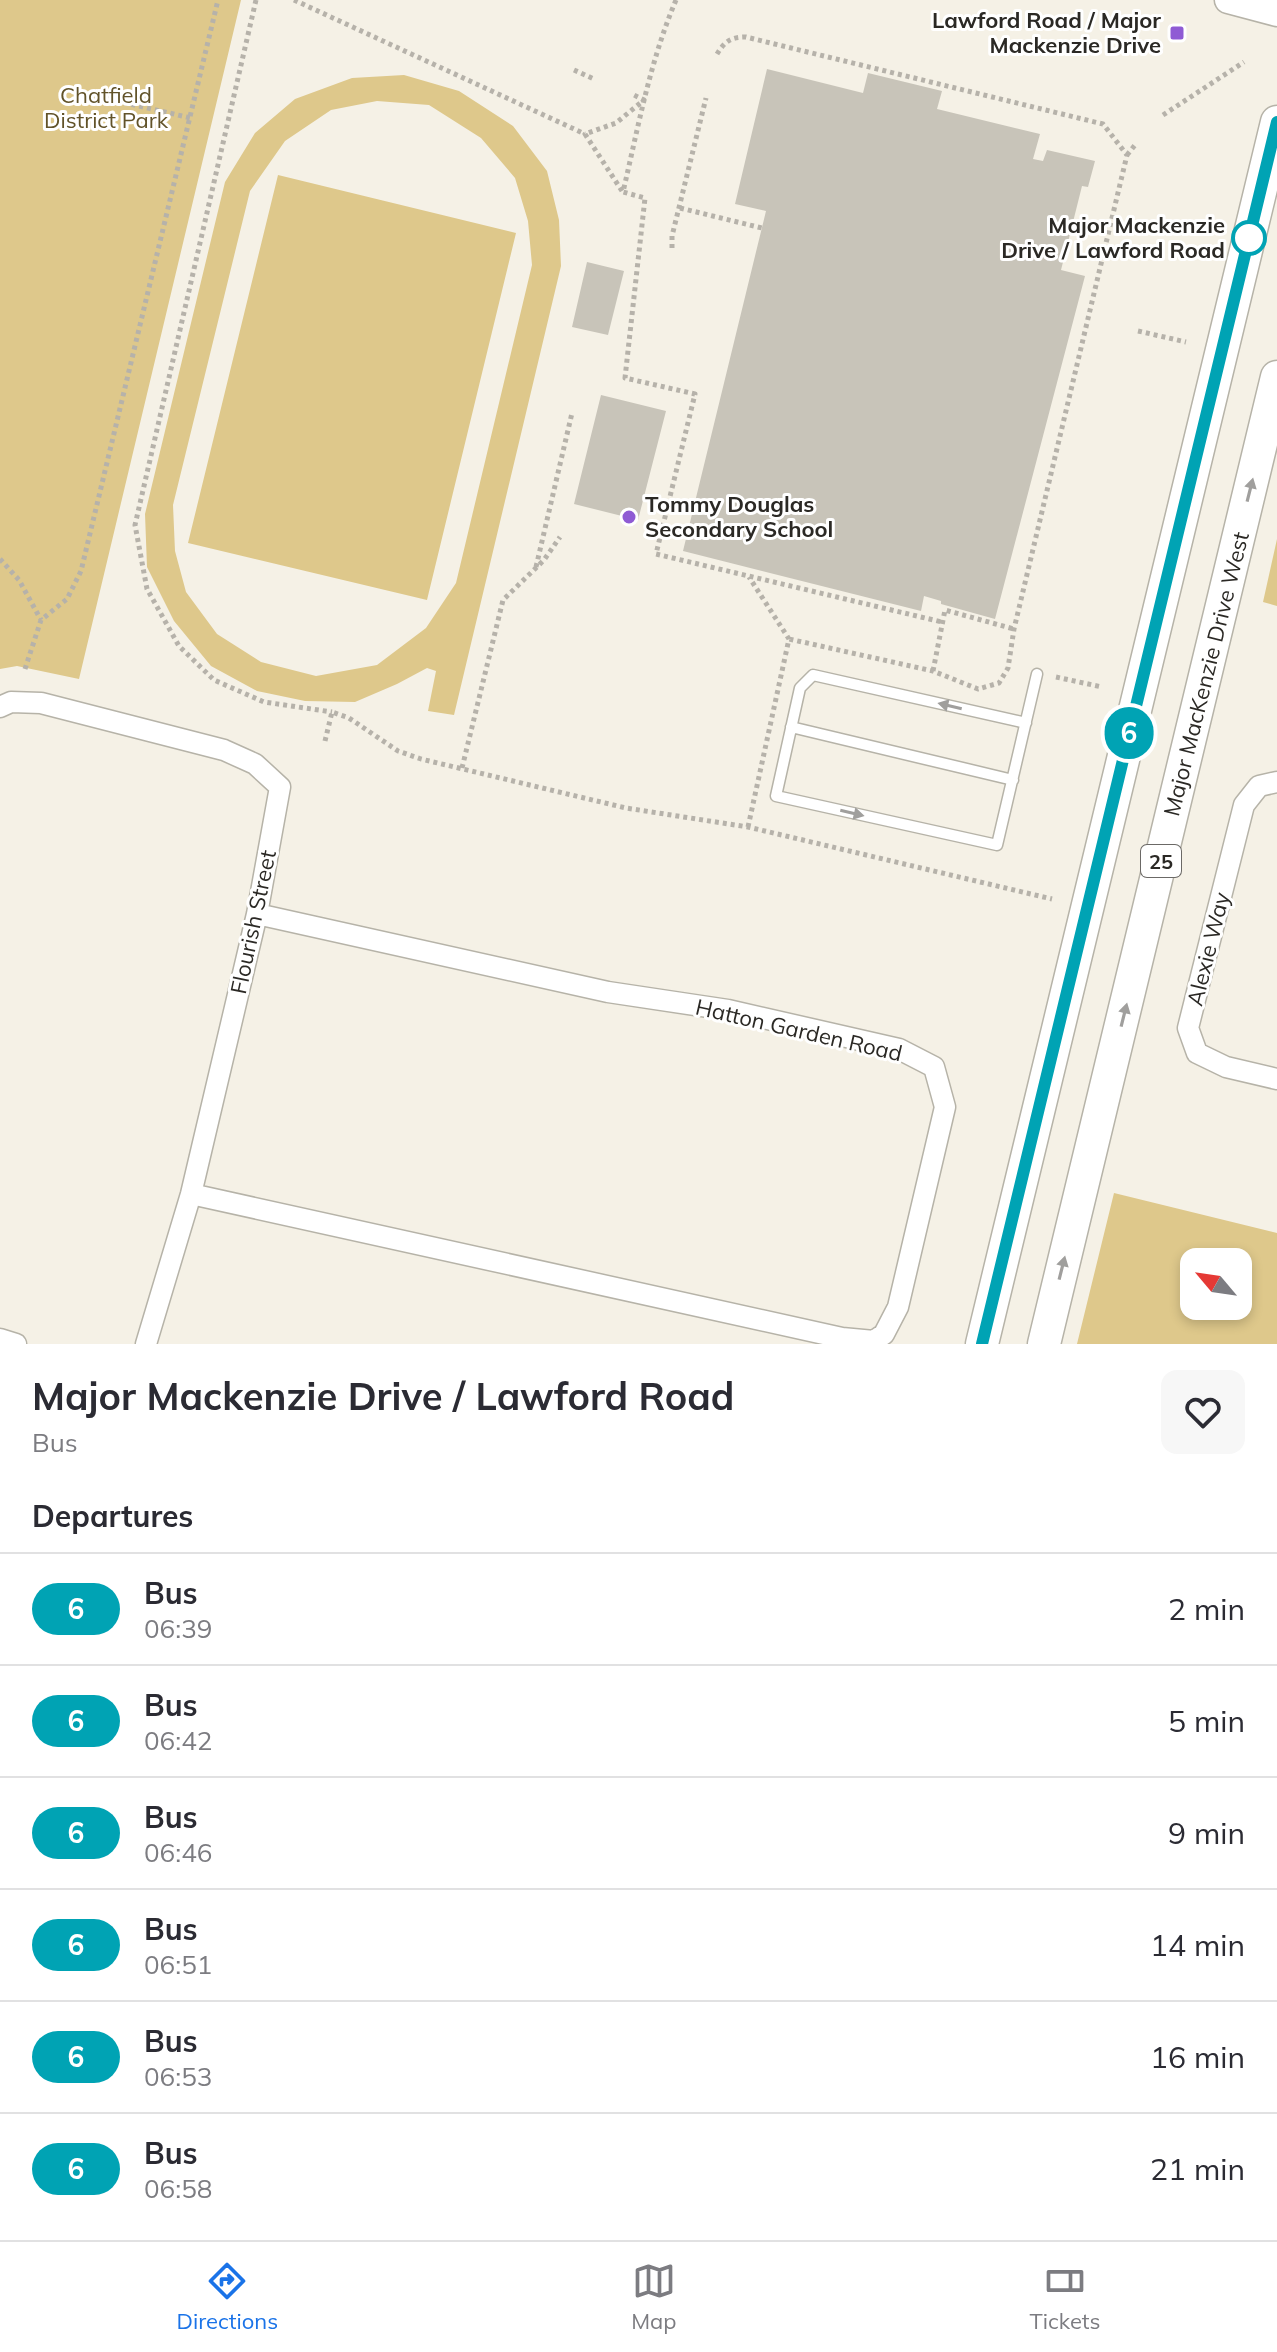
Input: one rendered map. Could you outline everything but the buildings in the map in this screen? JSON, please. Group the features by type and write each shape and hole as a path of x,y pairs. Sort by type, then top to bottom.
{"main road":[{"path":"982,1344 1277,122"},
{"name":"Major MacKenzie Drive West","path":"1044,1344 1277,377"}],"street":[{"path":"1228,0 1277,13"},
{"name":"Flourish Street","path":"0,707 11,702 41,703 224,750 255,764 280,787 257,914 191,1194 146,1344"},
{"name":"Alexie Way","path":"1277,782 1259,786 1244,805 1188,1028 1197,1053 1226,1067 1277,1079"},
{"name":"Hatton Garden Road","path":"191,1194 842,1338 874,1341 884,1334 898,1307 938,1138 945,1107 934,1067 899,1049 728,1010 608,992 257,914"},
{"path":"0,1339 16,1344"}],"lane":[{"path":"1026,723 813,675 800,688 776,796 997,845 1013,780 1026,723 1037,674"},
{"path":"791,727 1013,780"}],"path":[{"path":"25,669 41,620 67,599 81,571 218,0"},
{"path":"256,0 135,525 147,589 179,646 214,680 264,702 332,712 349,718 398,751 626,808 748,827 1052,899"},
{"path":"294,0 585,134 623,192 645,198 625,378 695,394 656,554 942,622"},
{"path":"623,192 644,100 666,23 676,0"},
{"path":"717,54 733,37 746,37 1103,124 1127,155"},
{"path":"1163,115 1244,62"},
{"path":"574,70 594,79"},
{"path":"634,95 644,100"},
{"path":"672,248 706,98"},
{"path":"108,99 191,118"},
{"path":"585,134 616,123 644,100"},
{"path":"789,639 933,671 978,689 999,683 1008,668 1014,629 1127,155 1135,145"},
{"path":"680,208 762,228"},
{"path":"1138,331 1186,342"},
{"path":"536,568 572,413"},
{"path":"462,768 503,600 536,568 560,537"},
{"path":"0,559 19,580 41,620"},
{"path":"748,827 789,639 749,576"},
{"path":"933,671 945,610 1014,629"},
{"path":"1008,668 1019,670"},
{"path":"1056,677 1102,687"},
{"path":"325,741 332,712"}],"green space":[{"name":"Chatfield District Park","path":"0,0 241,0 79,679 17,666 0,669"},
{"path":"404,75 459,91 513,126 547,171 559,220 561,266 454,715 428,711 436,671 427,668 355,702 305,701 257,691 211,666 174,621 147,567 145,514 225,182 255,133 295,99 352,78","holes":["377,101 429,105 481,138 515,178 528,221 532,265 456,583 426,628 377,665 316,676 261,662 217,634 186,592 175,551 173,505 250,191 285,141 331,110"]},
{"path":"278,175 516,233 427,600 188,543"},
{"path":"1277,539 1277,606 1263,602"},
{"path":"1114,1193 1277,1233 1277,1344 1077,1344"}],"bus line":[{"name":"6","path":"982,1344 1277,122"}],"place":[{"name":"Lawford Road / Major Mackenzie Drive","path":"1177,33"},
{"name":"Major Mackenzie Drive / Lawford Road","path":"1249,238"},
{"name":"Tommy Douglas Secondary School","path":"629,517"}]}
